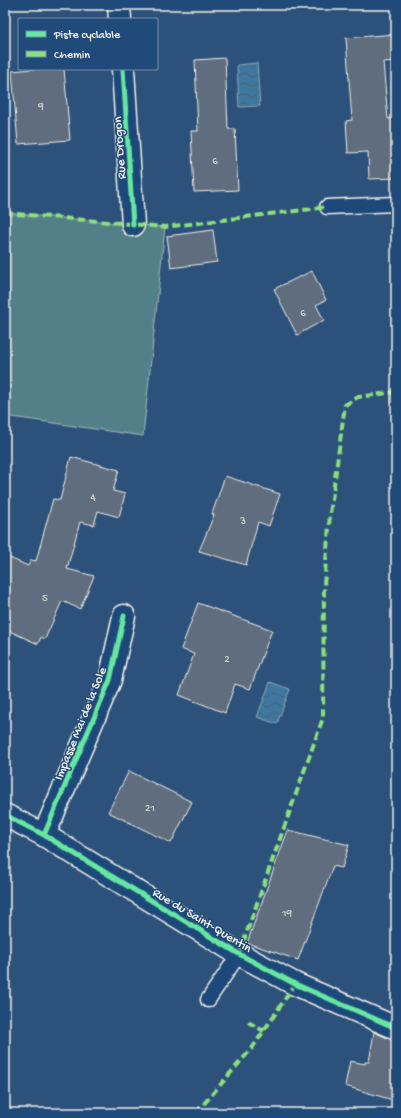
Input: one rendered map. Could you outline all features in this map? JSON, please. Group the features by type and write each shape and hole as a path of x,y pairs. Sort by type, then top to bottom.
{"street":[{"path":"119,5 120,18"},
{"name":"Rue Drogon","path":"123,70 133,225"},
{"name":"Impasse Mai de la Sole","path":"44,835 110,680 124,616"},
{"name":"Rue du Saint-Quentin","path":"5,815 44,835 239,954 295,984 396,1028"}],"lane":[{"path":"327,207 396,204"},
{"path":"208,1000 239,954"}],"green space":[{"path":"5,213 165,227 143,436 5,416"}],"water":[{"path":"257,63 260,106 239,107 237,65"},
{"path":"270,682 290,689 277,724 257,717"}],"building":[{"path":"396,34 396,61 383,62 388,119 396,118 396,178 369,179 368,152 348,153 346,121 352,120 346,38"},
{"path":"225,58 228,129 235,129 238,190 194,192 191,131 198,131 195,60"},
{"path":"64,70 70,140 18,144 12,71"},
{"path":"213,230 217,262 171,268 167,236"},
{"path":"312,271 326,300 316,305 324,320 297,335 274,289"},
{"path":"71,457 119,470 113,491 125,494 119,517 98,511 94,525 80,522 67,569 94,576 80,609 62,601 45,639 41,637 38,644 5,629 5,556 28,566 31,560 36,561 53,499 60,500"},
{"path":"225,476 280,494 269,526 258,522 246,565 199,551 214,515 212,514"},
{"path":"198,603 272,630 250,689 235,684 225,713 179,695 194,654 181,649"},
{"path":"129,771 192,802 171,843 108,812"},
{"path":"288,830 349,845 342,868 333,866 298,960 247,943"},
{"path":"374,1032 396,1042 396,1101 345,1086 350,1061 365,1064 365,1062 369,1062"}],"marked path":[{"path":"5,213 165,227 327,207"},
{"path":"239,954 323,718 324,585 330,514 345,405 358,397 396,392"},
{"path":"196,1113 253,1047 295,984"},
{"path":"248,1022 264,1031"}],"cycle path":[{"path":"123,70 133,225"},
{"path":"44,835 110,680 124,616"},
{"path":"5,815 44,835 239,954 295,984 396,1028"}]}
